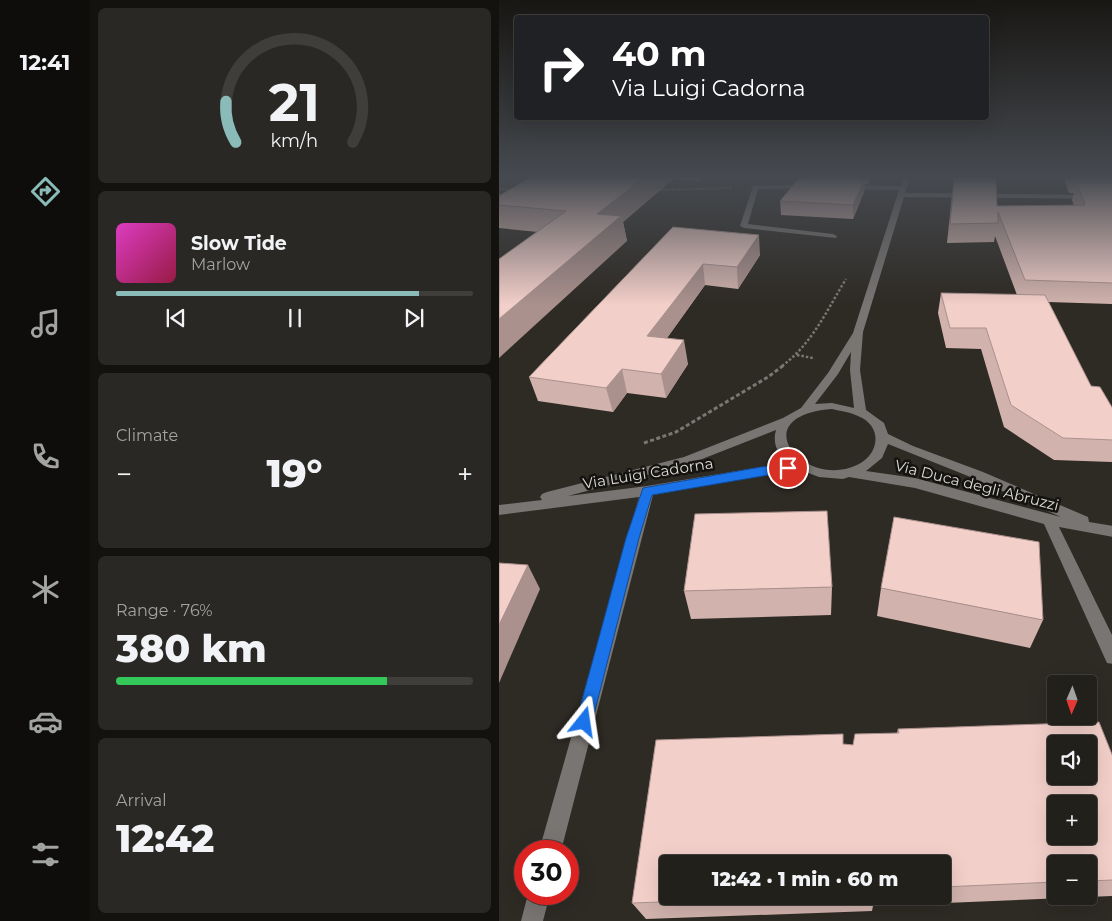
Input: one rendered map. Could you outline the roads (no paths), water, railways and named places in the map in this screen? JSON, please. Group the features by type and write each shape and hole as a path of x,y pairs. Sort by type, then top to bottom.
{"street":[{"path":"746,219 744,226 833,236"},
{"path":"860,411 855,370 858,332 893,219"},
{"path":"805,410 832,406 846,407 860,411 872,418 880,427 885,437 883,448 877,459 864,468 847,473 815,472 801,467 790,459 783,450 780,440 781,430 787,421 805,410 833,374 858,332"},
{"name":"Via Luigi Cadorna","path":"499,510 688,460 787,421"},
{"name":"Via Duca degli Abruzzi","path":"885,437 909,449 979,475 1106,530"},
{"name":"Via Luigi Cadorna","path":"499,510 647,492 761,471 801,467"},
{"name":"Via Duca degli Abruzzi","path":"847,473 915,483 1049,520 1106,530"},
{"path":"553,840 633,538 647,492"},
{"path":"1049,520 1112,657"},
{"path":"532,921 536,905"}]}
